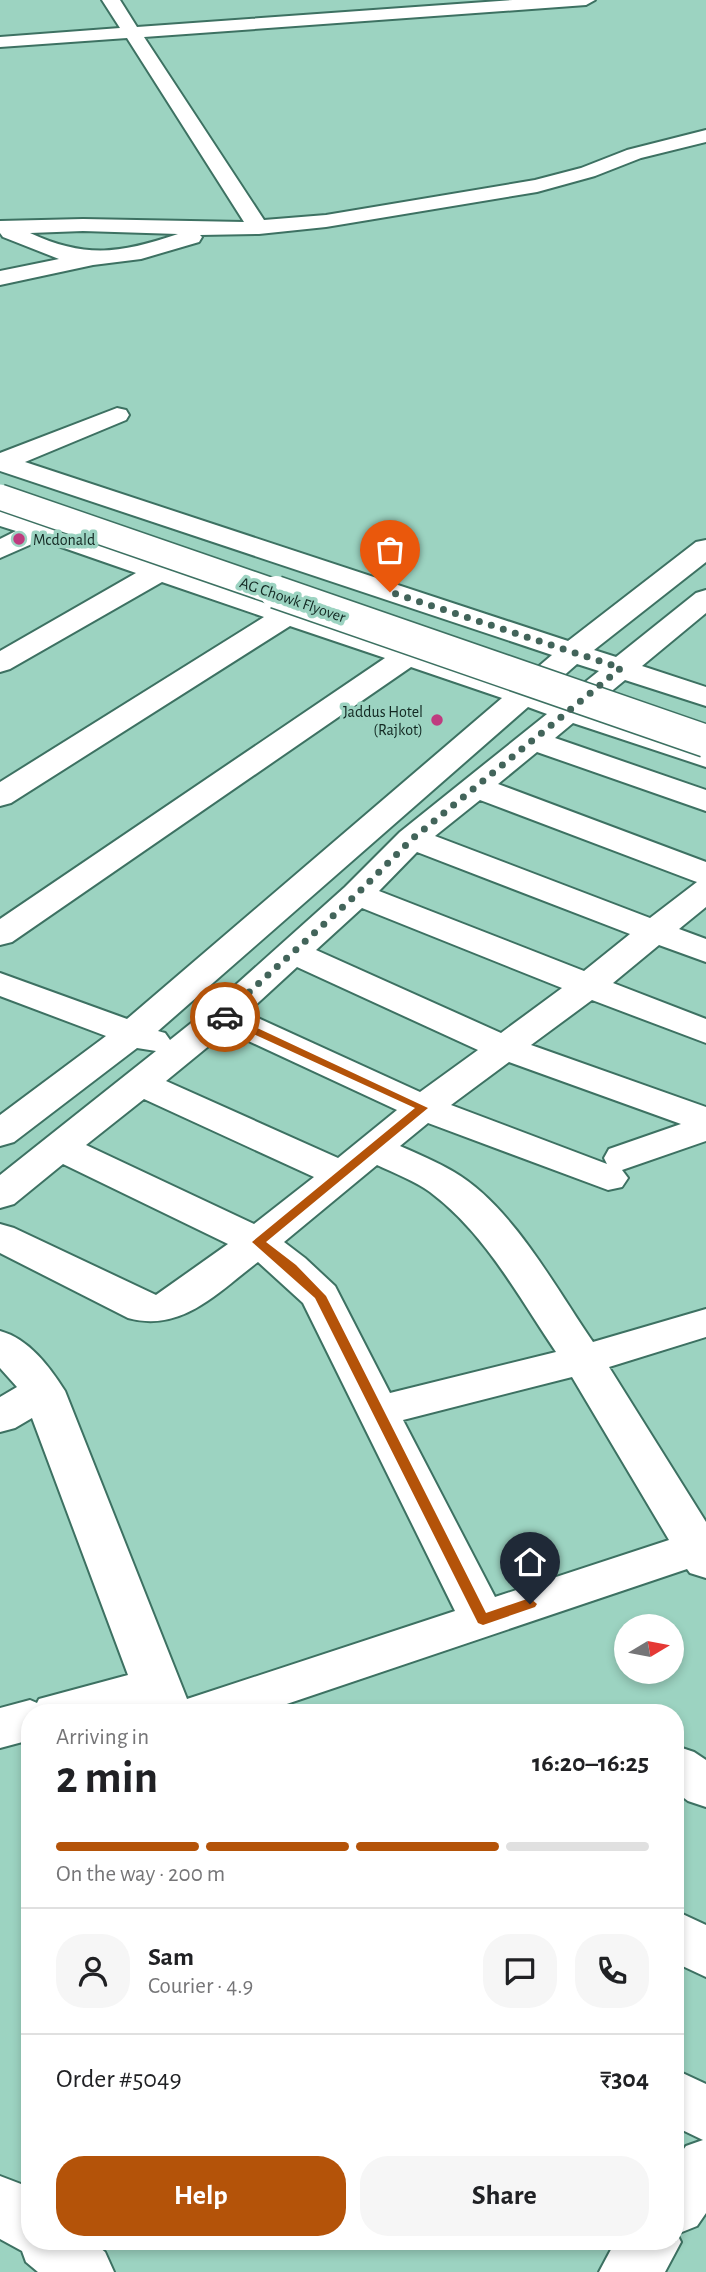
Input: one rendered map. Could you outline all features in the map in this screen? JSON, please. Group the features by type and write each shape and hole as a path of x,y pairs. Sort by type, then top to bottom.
{"street":[{"path":"111,0 259,228"},
{"path":"132,30 520,0"},
{"path":"0,39 586,0"},
{"path":"2,227 83,225 259,228 326,221 537,186 588,172 634,154 706,136"},
{"path":"2,227 30,241 87,260"},
{"path":"1,264 112,260 137,255 216,228"},
{"path":"0,468 117,415"},
{"path":"0,468 706,697"},
{"name":"AG Chowk Flyover","path":"0,468 706,715"},
{"name":"AG Chowk Flyover","path":"0,497 706,741"},
{"path":"0,517 706,758"},
{"path":"0,550 40,530"},
{"path":"0,1134 132,1034 522,695 706,548"},
{"path":"0,663 160,571"},
{"path":"0,1195 176,1051 223,1016 357,894 412,839 706,598"},
{"path":"0,796 287,615"},
{"path":"0,935 408,656"},
{"path":"532,740 706,801"},
{"path":"476,787 706,874"},
{"path":"412,839 706,951"},
{"path":"0,1237 130,1303 157,1309 173,1304 258,1242 423,1108 586,987 706,890"},
{"path":"357,894 586,987 706,1032"},
{"path":"292,952 502,1047 706,1120"},
{"path":"0,984 176,1051"},
{"path":"223,1016 423,1108 616,1168 706,1128"},
{"path":"138,1082 341,1174"},
{"path":"58,1147 258,1242 291,1267 320,1296 483,1620"},
{"path":"230,1704 703,1551 583,1360 502,1241 471,1205 442,1181 374,1148"},
{"path":"377,1411 583,1360 706,1323"},
{"path":"0,1345 24,1366 43,1391 163,1700 130,1704"},
{"path":"0,1418 43,1391"},
{"path":"0,1728 21,1722"},
{"path":"684,1771 706,1786"},
{"path":"684,1939 706,1954"},
{"path":"684,2101 706,2115"},
{"path":"684,2196 706,2165"},
{"path":"0,2203 21,2220"},
{"path":"57,2250 84,2272"},
{"path":"629,2272 645,2250"}],"way so far":[{"path":"225,1017 223,1016 357,894 412,839 621,668 390,592"}],"place":[{"name":"Mcdonald","path":"19,539"},
{"name":"Jaddus Hotel (Rajkot)","path":"437,720"}],"route":[{"path":"225,1017 423,1108 258,1242 291,1267 320,1296 483,1620 530,1604"}]}
